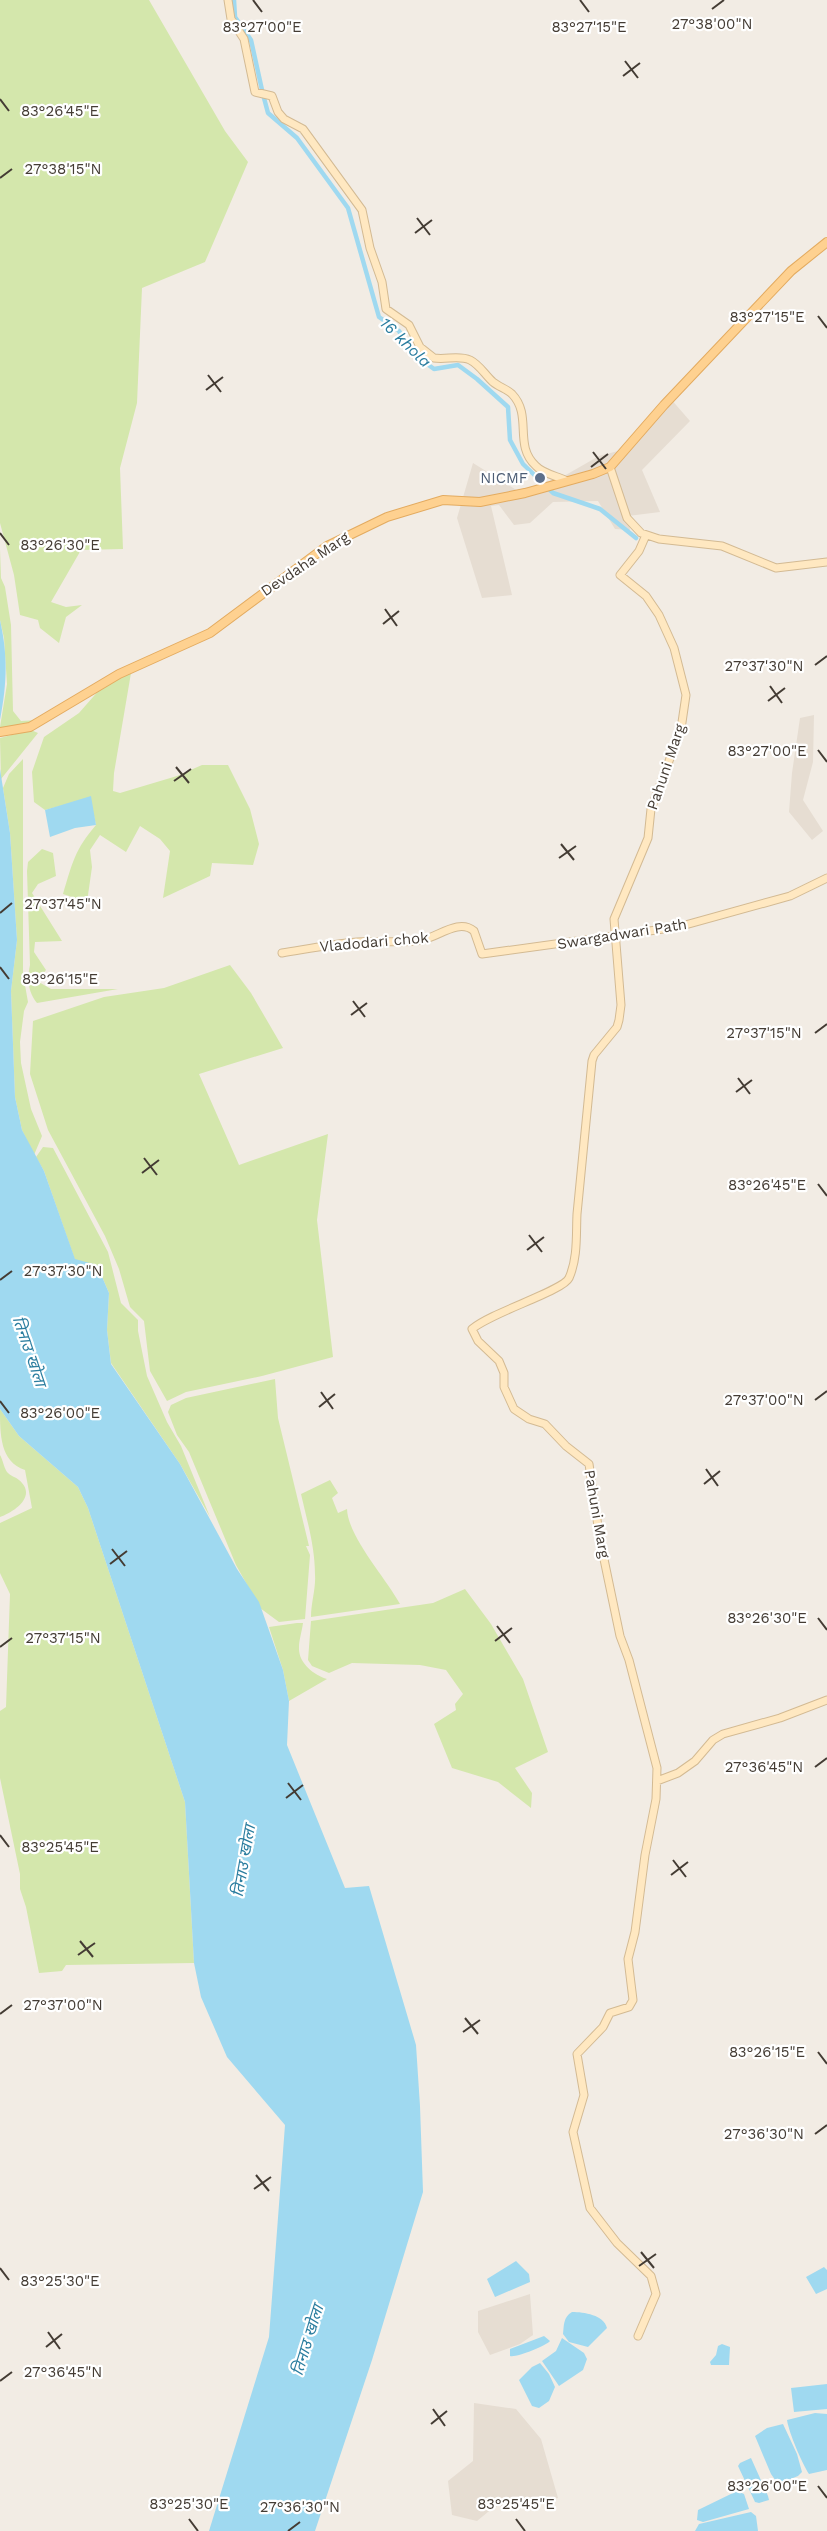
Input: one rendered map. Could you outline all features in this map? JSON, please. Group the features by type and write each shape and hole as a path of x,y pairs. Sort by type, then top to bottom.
{"main road":[{"path":"610,467 664,405 791,271 827,242"},
{"name":"Devdaha Marg","path":"0,732 30,727 119,674 210,633 312,556 348,534 387,517 443,500 480,502 544,488 610,467"}],"street":[{"path":"228,0 231,19 244,39 255,92 272,96 278,112 284,119 303,129 362,210 370,248 382,282 386,309 409,325 416,342 428,355 441,359 470,360 495,384 511,393 519,403 523,417 522,443 526,451 536,467 560,482"},
{"path":"610,467 627,518 636,530 646,535 659,539 722,546 776,567 827,562"},
{"name":"Pahuni Marg","path":"638,2336 656,2294 651,2276 616,2243 590,2208 573,2132 584,2096 577,2054 603,2027 610,2013 629,2007 633,2000 628,1959 635,1932 657,1782 657,1768 629,1659 620,1636 600,1540 589,1464 566,1446 545,1424 529,1419 514,1409 504,1387 504,1373 499,1361 478,1341 472,1329 495,1314 560,1288 570,1276 578,1237 577,1214 592,1061 594,1055 617,1027 620,1013 614,919 648,838 651,809 681,729 686,695 685,683 674,648 659,615 646,596 620,575 639,551 646,535"},
{"name":"Swargadwari Path","path":"482,954 615,937 691,924 790,896 827,878"},
{"name":"Vladodari chok","path":"282,953 355,942 417,941 434,937 454,927 463,926 474,931 482,954"},
{"path":"657,1782 678,1773 696,1761 719,1736 780,1718 827,1700"}],"shaded area":[{"path":"670,398 690,421 642,470 660,512 628,516 630,530 615,529 598,501 553,502 530,523 514,525 499,505 491,506 512,595 482,598 457,518 473,463 518,491 564,476 599,456 618,451"},
{"path":"814,715 813,762 803,800 823,831 812,840 789,812 800,718"},
{"path":"530,2294 533,2335 520,2344 490,2355 478,2332 478,2311"},
{"path":"474,2403 516,2409 541,2439 558,2498 494,2507 477,2521 452,2515 448,2481 473,2461"}],"green space":[{"path":"0,0 149,0 225,131 248,162 205,262 142,288 137,403 120,468 123,549 81,550 51,602 66,607 82,605 66,617 59,643 40,628 38,620 20,615 14,575 0,523"},
{"path":"0,549 1,578 5,587 11,625 13,711 21,721 39,720 22,727 0,727 7,684 4,638 0,620"},
{"path":"131,673 113,791 120,793 177,776 202,765 228,765 250,809 259,844 253,865 212,863 210,876 163,898 170,851 160,839 140,826 126,852 100,835 90,850 92,867 87,902 63,894 79,849 96,825 90,798 45,810 34,802 32,772 44,737 79,713 100,689"},
{"path":"31,730 38,733 1,779 0,738"},
{"path":"23,759 23,974 28,1002 24,1011 20,1042 21,1063 31,1109 42,1136 34,1155 22,1130 15,1097 11,991 17,940 10,833 3,788 9,774"},
{"path":"42,849 53,853 56,876 38,884 32,893 62,941 35,942 34,952 46,970 37,981 51,989 118,989 37,1003 34,999 29,980 27,871 28,862"},
{"path":"230,965 251,993 283,1048 199,1074 239,1165 328,1134 317,1220 333,1357 262,1376 186,1392 167,1401 150,1371 144,1321 130,1307 119,1269 105,1236 48,1130 30,1074 33,1021 104,997 164,988"},
{"path":"43,1147 53,1148 108,1252 121,1303 138,1320 147,1376 167,1422 181,1446 210,1517 180,1464 111,1363 107,1330 109,1293 97,1265 75,1260 44,1171 36,1157"},
{"path":"275,1379 278,1418 309,1546 306,1546 310,1555 305,1619 279,1622 260,1608 236,1565 189,1452 177,1435 168,1412 171,1405 186,1398"},
{"path":"0,1409 19,1436 78,1487 88,1508 185,1802 194,1963 66,1965 62,1971 39,1973 26,1907 20,1889 20,1874 0,1778 0,1711 6,1707 10,1594 0,1573 0,1523 32,1508 25,1470 11,1461 3,1446"},
{"path":"0,1455 7,1472 19,1480 26,1492 22,1503 0,1517"},
{"path":"330,1480 338,1493 332,1498 338,1513 347,1509 349,1520 361,1545 400,1604 311,1617 315,1565 301,1494"},
{"path":"465,1589 491,1624 523,1679 548,1752 515,1768 532,1793 531,1808 498,1782 452,1768 434,1724 456,1710 455,1704 463,1694 446,1670 420,1665 352,1663 329,1673 312,1666 308,1660 311,1621 433,1603"},
{"path":"303,1623 299,1644 301,1658 312,1671 327,1679 289,1701 283,1670 269,1627"}],"water":[{"path":"0,620 6,670 0,720"},
{"name":"तिनाउ खोला","path":"0,769 10,833 17,940 11,991 15,1097 22,1130 44,1171 75,1259 97,1265 109,1293 107,1330 111,1364 180,1464 237,1569 259,1602 283,1670 289,1701 287,1745 345,1888 369,1886 416,2045 423,2192 372,2360 315,2531 209,2531 269,2337 285,2125 227,2057 201,1997 194,1963 185,1802 88,1508 78,1487 19,1436 0,1409"},
{"path":"91,796 96,825 75,828 50,837 45,810"},
{"path":"516,2261 529,2274 530,2282 495,2297 487,2279"},
{"path":"824,2267 827,2270 827,2289 816,2294 806,2277"},
{"path":"572,2312 598,2317 607,2328 588,2347 569,2342 563,2334 565,2319"},
{"path":"544,2336 550,2341 524,2353 510,2356 510,2349"},
{"path":"562,2338 584,2353 587,2359 583,2370 559,2386 542,2361 556,2351"},
{"path":"722,2344 730,2347 729,2365 711,2365 710,2362 716,2355 718,2346"},
{"path":"540,2363 549,2374 555,2387 549,2401 539,2408 532,2406 519,2380 532,2367"},
{"path":"827,2384 827,2409 794,2412 791,2388"},
{"path":"815,2413 827,2414 827,2470 809,2474 796,2448 787,2420"},
{"path":"783,2424 797,2454 802,2472 778,2484 771,2474 755,2436 767,2428"},
{"path":"751,2458 769,2500 759,2503 755,2502 738,2466"},
{"path":"737,2491 744,2494 749,2509 703,2522 697,2520 698,2510"},
{"path":"751,2512 756,2516 758,2531 695,2531 699,2524"}],"waterway":[{"path":"234,0 235,17 251,40 262,90"},
{"name":"16 khola","path":"264,98 268,113 297,138 348,208 379,317 399,331 412,353 434,369 458,365 508,407 510,440 523,464 553,493 600,509 636,538"}],"place":[{"name":"NICMF","path":"540,478"}]}
